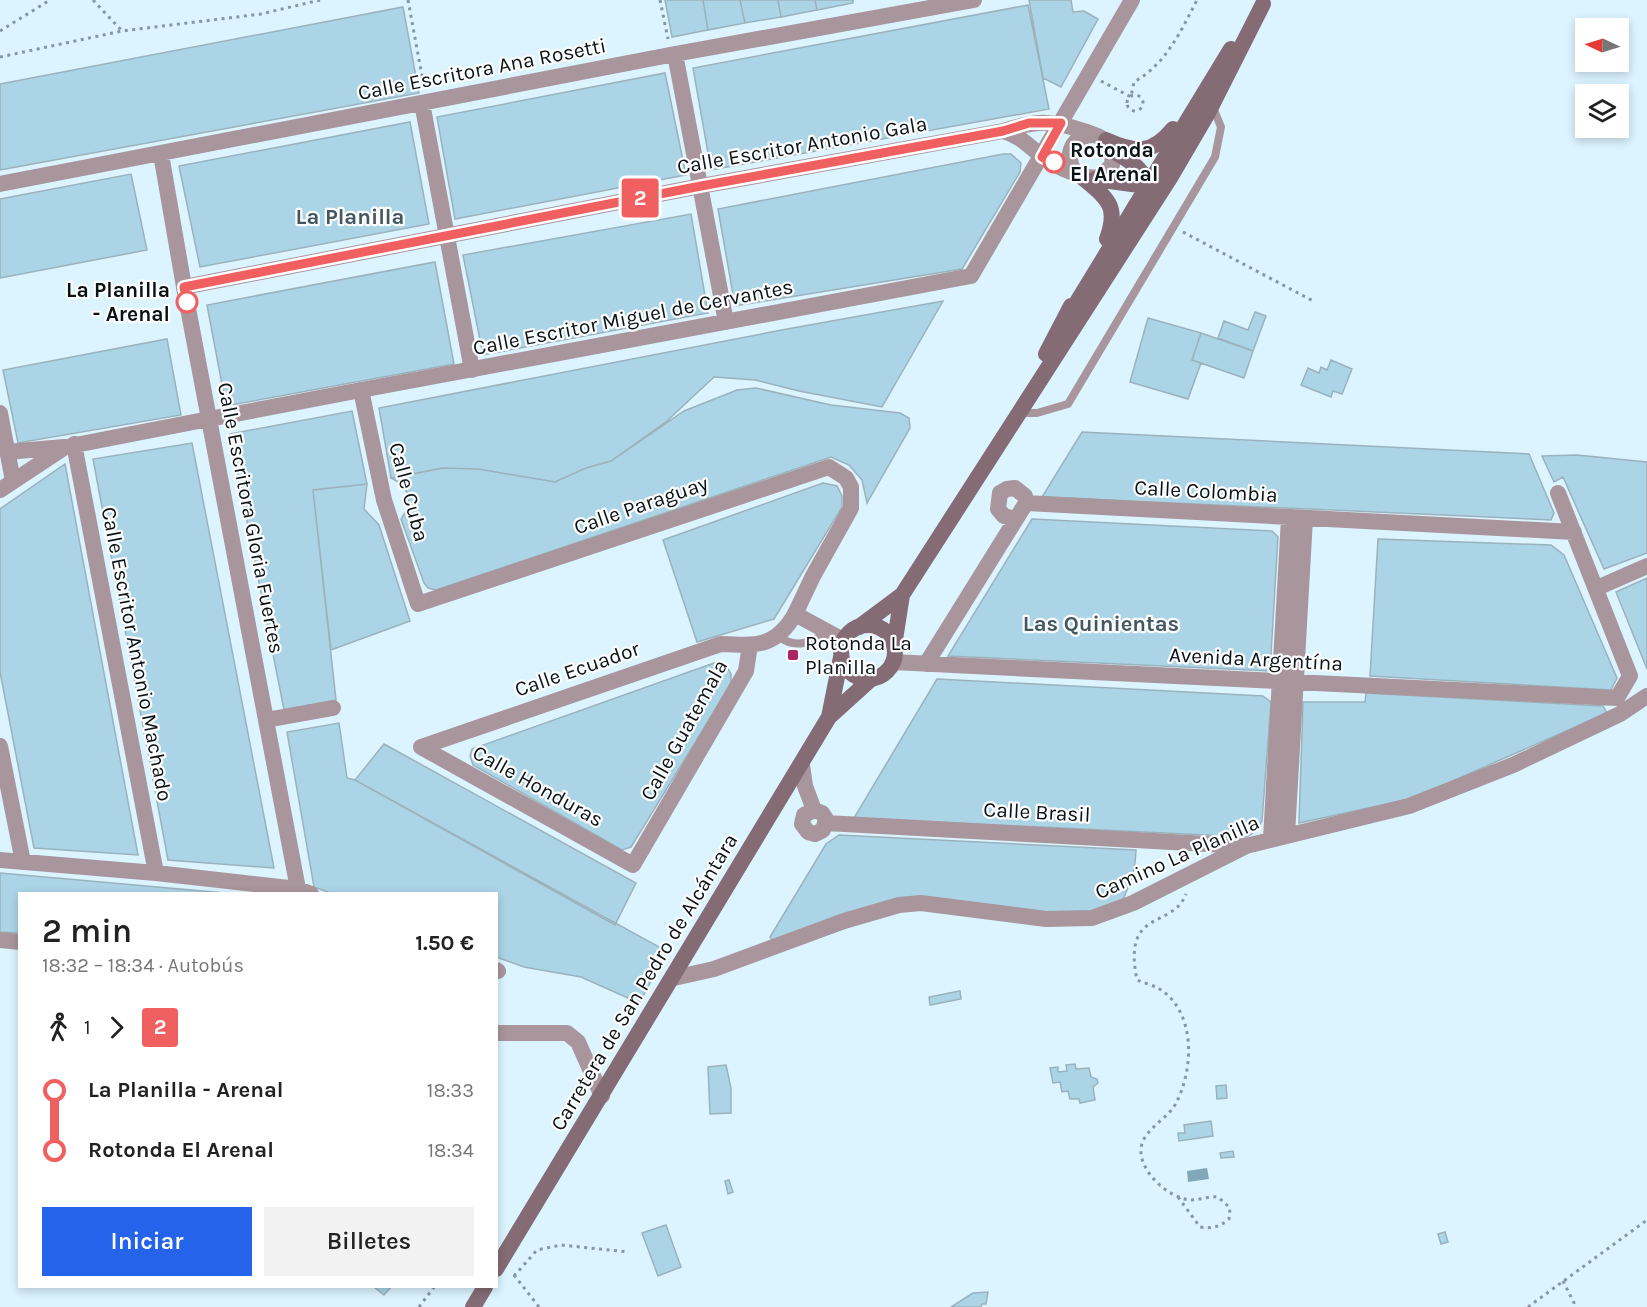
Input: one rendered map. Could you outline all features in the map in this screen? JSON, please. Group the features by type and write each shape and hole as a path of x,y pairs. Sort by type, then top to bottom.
{"main road":[{"path":"902,595 894,654 885,674 871,679 855,676 844,665 838,643 902,595 1164,187 1265,2"},
{"path":"1105,142 1129,149 1150,148 1163,141 1208,103"},
{"path":"1046,354 1148,184 1208,103"},
{"path":"1094,297 1146,198 1148,184 1135,165 1105,142"},
{"path":"1085,176 1111,183 1148,184"},
{"path":"986,463 1108,239 1113,222 1113,210 1085,176"},
{"path":"859,627 881,628 887,633 894,654"},
{"name":"Carretera de San Pedro de Alcántara","path":"829,717 838,643"},
{"name":"Carretera de San Pedro de Alcántara","path":"499,1264 674,978 829,717 871,679"},
{"path":"473,1307 484,1288"}],"street":[{"name":"Calle Escritora Ana Rosetti","path":"0,184 673,55 974,0"},
{"name":"Calle Escritor Miguel de Cervantes","path":"7,485 69,446 971,276 1131,0"},
{"path":"673,55 701,186 726,322"},
{"path":"424,103 472,370"},
{"name":"Calle Escritor Antonio Gala","path":"184,287 701,186 1003,131 1029,123 1061,123 1105,142"},
{"path":"1003,131 1024,140 1042,157 1085,176 1108,172 1113,158 1105,142 1082,137 1071,146 1069,160 1085,176"},
{"name":"Calle Escritora Gloria Fuertes","path":"161,154 266,720 304,891"},
{"name":"Calle Cuba","path":"361,390 384,500 418,604"},
{"path":"0,413 7,452 7,485"},
{"path":"7,452 69,446"},
{"name":"Calle Escritor Antonio Machado","path":"69,446 156,873"},
{"name":"Calle Paraguay","path":"418,604 829,467 846,478 851,487 851,508 813,576 795,614"},
{"path":"926,664 1026,503 1025,496 1015,488 1007,489 997,498 998,509 1004,516 1015,519"},
{"path":"1558,493 1630,676 1619,706"},
{"name":"Calle Colombia","path":"1026,503 1574,532"},
{"path":"1279,837 1297,519"},
{"path":"1597,588 1647,566"},
{"path":"778,636 784,632 795,614 838,643"},
{"name":"Calle Guatemala","path":"633,864 746,671 750,645 778,636"},
{"name":"Calle Ecuador","path":"421,747 722,644 750,645"},
{"name":"Avenida Argentína","path":"894,654 926,664 1287,682 1619,706"},
{"name":"Camino La Planilla","path":"674,978 714,969 844,921 899,904 921,903 1046,919 1092,918 1133,903 1246,846 1409,806 1513,765 1619,706 1647,696"},
{"path":"266,720 333,708"},
{"path":"0,746 23,862"},
{"name":"Calle Honduras","path":"421,747 633,864"},
{"name":"Calle Brasil","path":"802,765 805,786 814,810 804,815 802,824 811,833 819,832 826,823 1246,846"},
{"path":"0,860 156,873 304,891"},
{"path":"0,940 18,942"},
{"path":"498,1033 567,1033 578,1042 602,1096"}],"lane":[{"path":"1018,413 1037,413 1068,404 1215,157 1221,128 1208,103"},
{"path":"778,636 787,643 838,643"}],"path":[{"path":"0,31 50,0"},
{"path":"93,0 122,31"},
{"path":"0,57 122,31 261,14 320,0"},
{"path":"408,0 424,103"},
{"path":"660,0 673,55"},
{"path":"1089,74 1131,97 1139,96 1142,99 1142,107 1139,111 1128,108 1127,104 1131,97 1134,82 1150,73 1163,59 1197,0"},
{"path":"1174,227 1315,302"},
{"path":"1178,1197 1191,1200 1218,1197 1230,1208 1230,1219 1222,1225 1210,1228 1200,1227 1178,1197 1156,1182 1141,1155 1143,1140 1174,1107 1188,1072 1187,1032 1181,1015 1168,996 1158,988 1137,980 1134,965 1137,938 1143,927 1183,903 1187,891 1184,878"},
{"path":"1527,1307 1647,1220"},
{"path":"514,1276 537,1250 561,1245 629,1252"},
{"path":"499,1264 514,1276 538,1307"},
{"path":"1563,1281 1574,1303 1573,1307"},
{"path":"419,1307 433,1288"}],"water":[{"path":"1207,1168 1209,1179 1188,1182 1187,1171"}],"building":[{"path":"665,0 703,0 708,30 672,37"},
{"path":"703,0 740,0 745,23 708,30"},
{"path":"740,0 778,0 781,17 745,23"},
{"path":"778,0 815,0 817,10 781,17"},
{"path":"815,0 853,0 853,3 817,10"},
{"path":"1029,0 1071,0 1073,12 1084,11 1098,19 1061,87 1043,78"},
{"path":"1028,5 1049,109 711,170 693,68"},
{"path":"403,7 419,93 0,170 0,84"},
{"path":"665,73 686,175 455,219 437,117"},
{"path":"410,122 429,224 200,267 179,166"},
{"path":"1011,154 1021,163 1020,172 962,269 735,306 718,209"},
{"path":"131,174 147,250 0,278 0,199"},
{"path":"691,214 708,313 483,355 463,255"},
{"path":"435,262 454,364 226,406 207,305"},
{"path":"943,301 882,407 755,380 714,377 667,421 611,461 586,468 555,482 478,469 443,468 391,478 379,408"},
{"path":"1255,312 1266,316 1253,351 1218,338 1224,321 1248,330"},
{"path":"1148,318 1201,333 1192,360 1201,363 1188,399 1130,382"},
{"path":"1201,333 1253,351 1244,378 1192,360"},
{"path":"167,339 181,415 18,443 3,370"},
{"path":"1331,360 1352,369 1342,394 1333,391 1331,397 1301,385 1308,368 1319,373 1321,367 1327,370"},
{"path":"756,388 831,405 900,413 909,418 910,428 867,503 862,480 849,465 831,457 436,590 428,588 424,583 401,519 408,508 409,496 402,484 391,478 443,468 478,469 555,482 586,468 611,461 684,411 737,390"},
{"path":"352,411 367,484 313,490 336,700 284,710 230,434"},
{"path":"1082,432 1529,454 1554,513 1551,520 1042,497"},
{"path":"192,443 274,868 168,860 93,459"},
{"path":"1577,455 1647,462 1647,553 1604,569 1563,477 1554,482 1542,456"},
{"path":"65,464 138,855 34,848 0,672 0,509"},
{"path":"823,483 837,486 842,496 842,507 774,619 697,642 663,540"},
{"path":"367,484 364,509 379,525 410,621 331,650 313,490"},
{"path":"1032,519 1272,531 1278,537 1270,671 948,656"},
{"path":"1378,539 1551,545 1564,555 1617,678 1611,690 1370,676"},
{"path":"1647,578 1647,669 1616,592"},
{"path":"714,663 722,663 727,667 731,674 731,684 631,847 622,850 473,765 470,756 472,749"},
{"path":"937,679 1263,696 1271,702 1262,821 1256,831 1247,837 854,818"},
{"path":"1366,693 1603,706 1607,713 1414,798 1299,823 1303,702 1365,702"},
{"path":"339,723 347,778 355,780 661,948 665,956 639,1003 581,977 524,967 498,958 498,892 328,892 314,887 287,732"},
{"path":"384,744 636,883 615,925 355,780"},
{"path":"839,835 1136,850 1132,878 1122,902 1091,916 900,900 773,942 770,937 826,844"},
{"path":"0,873 214,892 18,892 18,933 0,932"},
{"path":"960,991 961,999 930,1005 929,997"},
{"path":"1075,1064 1076,1069 1089,1068 1091,1077 1097,1079 1098,1083 1093,1087 1095,1100 1080,1103 1079,1099 1070,1099 1068,1091 1062,1092 1060,1082 1053,1083 1050,1068 1058,1067 1058,1072 1067,1071 1066,1065"},
{"path":"726,1065 731,1088 731,1113 710,1114 708,1067"},
{"path":"1226,1085 1227,1098 1217,1099 1216,1086"},
{"path":"1211,1121 1213,1136 1179,1141 1178,1133 1185,1133 1184,1125"},
{"path":"1233,1151 1234,1157 1221,1158 1220,1153"},
{"path":"729,1180 733,1192 728,1194 725,1181"},
{"path":"666,1225 681,1267 658,1276 642,1233"},
{"path":"1445,1232 1448,1242 1441,1244 1438,1234"},
{"path":"375,1288 390,1288 384,1295"},
{"path":"988,1292 986,1304 982,1304 981,1307 951,1307 973,1293"}],"bus line":[{"name":"2","path":"187,302 184,287 701,186 1003,131 1029,123 1061,123 1042,157 1054,162"}],"place":[{"name":"Rotonda El Arenal","path":"1054,162"},
{"name":"La Planilla - Arenal","path":"187,302"},
{"name":"Rotonda La Planilla","path":"793,655"}],"district":[{"name":"La Planilla","path":"350,216"},
{"name":"Las Quinientas","path":"1101,623"}]}
